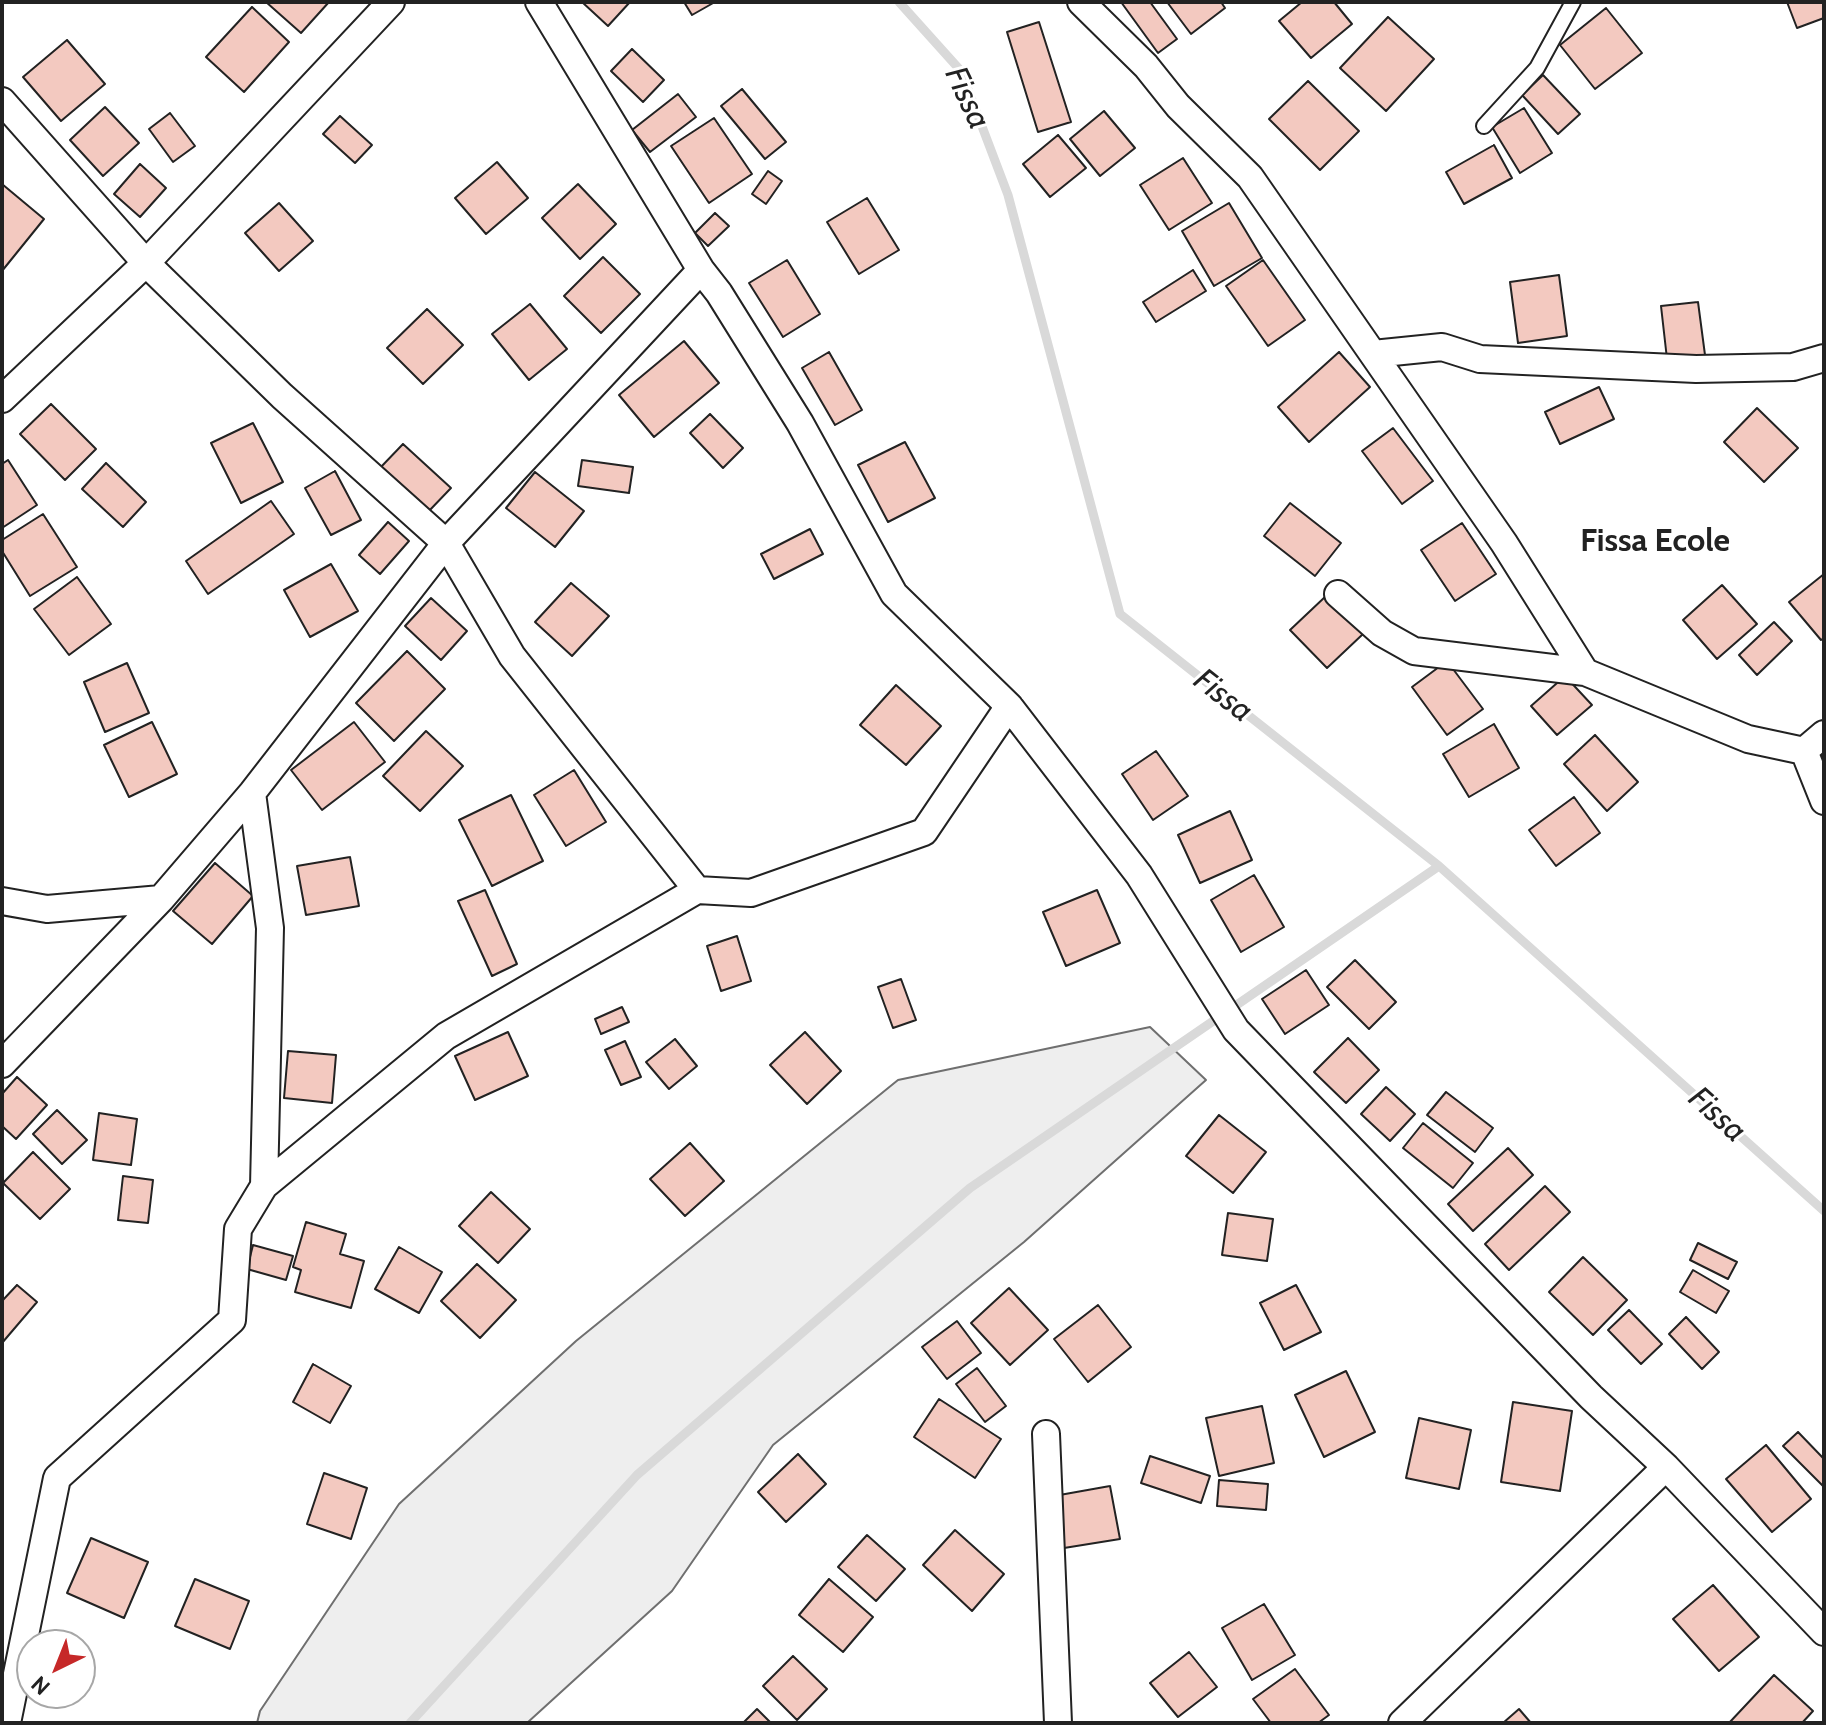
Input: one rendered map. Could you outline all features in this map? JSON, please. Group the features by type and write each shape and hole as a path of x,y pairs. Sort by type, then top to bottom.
{"street":[{"path":"2,399 146,263 391,2"},
{"path":"539,2 701,270 719,293 800,423 894,594 1009,706 1139,875 1236,1030 1591,1397 1666,1467 1824,1632"},
{"path":"1081,2 1146,66 1178,106 1250,177 1504,543 1585,672"},
{"path":"2,101 146,263 282,396 446,543 512,656 697,890"},
{"path":"2,1064 161,899 252,793 446,543 701,270"},
{"path":"1373,354 1442,347 1480,359 1696,369 1793,367 1824,358"},
{"path":"1338,594 1382,633 1414,651 1585,672 1748,739 1804,751"},
{"path":"7,1723 57,1478 232,1320 238,1229 264,1186 446,1036 697,890 751,893 924,832 1009,706"},
{"path":"1804,751 1824,734"},
{"path":"1804,751 1824,801"},
{"path":"252,793 270,928 264,1186"},
{"path":"2,901 47,909 161,899"},
{"path":"1046,1434 1058,1723"},
{"path":"1402,1723 1666,1467"}],"lane":[{"path":"1484,126 1537,68 1573,2"}],"shaded area":[{"path":"1150,1027 1206,1080 1024,1242 773,1445 672,1591 527,1723 257,1723 260,1711 399,1504 576,1341 898,1080"}],"building":[{"path":"266,2 329,2 301,33"},
{"path":"582,2 630,2 608,26"},
{"path":"684,2 715,2 692,15"},
{"path":"1121,2 1150,2 1177,39 1158,53"},
{"path":"1167,2 1221,2 1225,8 1191,34"},
{"path":"1302,2 1334,2 1352,24 1311,58 1279,21"},
{"path":"1787,2 1824,2 1824,18 1797,28"},
{"path":"252,7 289,42 244,92 206,57"},
{"path":"1606,8 1642,53 1595,89 1560,45"},
{"path":"1388,17 1434,59 1386,111 1340,68"},
{"path":"1039,22 1071,122 1038,132 1007,32"},
{"path":"67,40 105,84 61,121 23,77"},
{"path":"632,49 664,80 643,102 611,71"},
{"path":"1543,75 1580,114 1558,134 1522,95"},
{"path":"1308,81 1359,131 1320,170 1269,119"},
{"path":"742,89 786,142 765,159 721,106"},
{"path":"678,94 696,117 650,152 632,130"},
{"path":"105,107 139,143 103,176 70,140"},
{"path":"1524,108 1552,153 1520,173 1492,127"},
{"path":"1104,111 1135,148 1100,176 1070,139"},
{"path":"170,113 195,146 173,162 149,129"},
{"path":"340,116 372,145 355,163 323,134"},
{"path":"714,118 752,174 709,203 671,146"},
{"path":"1058,135 1086,168 1050,197 1023,164"},
{"path":"1494,145 1512,178 1464,204 1446,172"},
{"path":"1183,158 1212,203 1169,230 1140,185"},
{"path":"497,162 528,198 486,234 455,198"},
{"path":"140,164 166,188 140,217 114,194"},
{"path":"768,171 782,181 766,204 752,194"},
{"path":"2,184 44,219 2,271"},
{"path":"578,184 616,224 580,259 542,218"},
{"path":"867,198 899,250 859,274 827,222"},
{"path":"279,203 313,241 279,271 245,233"},
{"path":"1229,203 1262,258 1214,286 1182,231"},
{"path":"715,213 729,226 708,246 695,233"},
{"path":"603,257 640,294 601,333 564,296"},
{"path":"787,260 820,314 783,337 749,283"},
{"path":"1263,260 1305,320 1268,346 1226,286"},
{"path":"1193,270 1206,291 1156,322 1143,302"},
{"path":"1559,275 1567,336 1518,343 1510,282"},
{"path":"1698,302 1705,355 1667,359 1661,306"},
{"path":"530,304 567,349 529,380 492,334"},
{"path":"427,309 463,345 423,384 387,348"},
{"path":"684,341 719,383 654,437 619,395"},
{"path":"829,352 862,410 835,425 802,368"},
{"path":"1339,352 1370,387 1309,442 1278,407"},
{"path":"1599,387 1614,419 1560,444 1545,412"},
{"path":"51,404 96,449 65,480 20,434"},
{"path":"1757,408 1798,448 1764,482 1724,442"},
{"path":"710,414 743,448 723,468 690,433"},
{"path":"253,423 283,482 241,503 211,443"},
{"path":"1393,428 1433,481 1402,504 1362,451"},
{"path":"905,442 935,498 888,522 858,465"},
{"path":"403,444 451,488 428,512 380,468"},
{"path":"8,460 37,505 2,528 2,464"},
{"path":"582,460 633,467 629,493 578,486"},
{"path":"106,463 146,502 123,527 82,489"},
{"path":"335,471 361,520 331,535 305,488"},
{"path":"535,472 584,511 555,547 506,508"},
{"path":"271,501 294,534 208,594 186,561"},
{"path":"1290,503 1341,543 1315,576 1264,536"},
{"path":"43,514 77,567 30,596 2,551 2,540"},
{"path":"388,522 409,541 380,574 359,555"},
{"path":"1462,523 1496,574 1455,601 1421,550"},
{"path":"810,529 823,554 774,579 761,554"},
{"path":"331,564 358,611 310,637 284,590"},
{"path":"1824,574 1824,638 1821,640 1789,602"},
{"path":"77,577 111,624 69,655 34,609"},
{"path":"571,583 609,616 572,656 535,622"},
{"path":"1722,585 1757,624 1717,659 1683,620"},
{"path":"1326,596 1363,634 1327,668 1290,630"},
{"path":"431,598 467,631 441,660 405,626"},
{"path":"1774,622 1792,641 1757,675 1739,655"},
{"path":"407,651 445,689 394,741 356,703"},
{"path":"1447,661 1483,709 1447,735 1412,687"},
{"path":"127,663 149,713 105,732 84,682"},
{"path":"1565,676 1592,705 1557,735 1531,706"},
{"path":"896,685 941,726 906,765 860,725"},
{"path":"152,722 177,774 129,797 104,745"},
{"path":"354,722 385,762 322,810 291,770"},
{"path":"1494,724 1519,768 1469,797 1443,754"},
{"path":"426,731 463,766 420,811 383,776"},
{"path":"1595,735 1638,782 1607,811 1564,764"},
{"path":"1156,751 1188,796 1153,820 1122,774"},
{"path":"574,770 606,822 566,846 534,795"},
{"path":"511,795 543,861 492,886 459,820"},
{"path":"1574,797 1600,833 1556,866 1529,830"},
{"path":"1230,811 1252,860 1200,883 1178,835"},
{"path":"350,857 359,906 306,915 297,866"},
{"path":"215,863 253,896 212,944 173,911"},
{"path":"1254,875 1284,927 1241,952 1211,900"},
{"path":"485,890 517,964 492,976 458,901"},
{"path":"1097,890 1120,943 1066,966 1043,912"},
{"path":"737,936 751,981 721,991 707,946"},
{"path":"1355,960 1396,1002 1369,1029 1327,987"},
{"path":"1306,970 1329,1005 1285,1034 1262,999"},
{"path":"901,979 916,1020 893,1028 878,987"},
{"path":"622,1007 629,1022 601,1034 595,1019"},
{"path":"508,1032 528,1076 475,1100 455,1056"},
{"path":"805,1032 841,1071 807,1104 770,1065"},
{"path":"1348,1038 1379,1070 1346,1103 1314,1072"},
{"path":"675,1039 697,1066 669,1089 646,1062"},
{"path":"625,1041 641,1077 621,1085 605,1050"},
{"path":"288,1051 336,1055 332,1103 284,1098"},
{"path":"17,1077 47,1105 16,1139 2,1126 2,1094"},
{"path":"1386,1087 1415,1114 1390,1141 1361,1114"},
{"path":"1446,1092 1493,1128 1475,1152 1427,1115"},
{"path":"57,1110 87,1140 62,1164 33,1134"},
{"path":"99,1113 137,1119 131,1165 93,1160"},
{"path":"1219,1115 1266,1152 1233,1193 1186,1156"},
{"path":"1423,1123 1473,1163 1453,1188 1403,1148"},
{"path":"690,1143 724,1181 685,1216 650,1179"},
{"path":"1508,1148 1533,1175 1473,1231 1448,1204"},
{"path":"33,1152 70,1189 40,1219 3,1183"},
{"path":"123,1176 153,1180 148,1223 118,1220"},
{"path":"1545,1186 1570,1212 1509,1270 1485,1244"},
{"path":"491,1192 530,1229 498,1263 459,1226"},
{"path":"1228,1213 1273,1219 1267,1261 1222,1255"},
{"path":"306,1222 346,1234 340,1254 364,1261 351,1308 295,1292 301,1270 293,1267"},
{"path":"1698,1243 1737,1262 1728,1279 1690,1260"},
{"path":"253,1245 293,1256 286,1280 247,1269"},
{"path":"399,1247 442,1272 419,1313 375,1289"},
{"path":"1583,1257 1627,1300 1593,1335 1549,1292"},
{"path":"477,1264 516,1300 480,1338 441,1301"},
{"path":"1693,1270 1729,1291 1716,1313 1680,1292"},
{"path":"17,1285 37,1302 2,1343 2,1301"},
{"path":"1296,1285 1321,1332 1284,1350 1260,1303"},
{"path":"1009,1288 1048,1330 1010,1365 971,1323"},
{"path":"1098,1305 1131,1347 1088,1382 1054,1339"},
{"path":"1629,1310 1662,1344 1641,1364 1608,1330"},
{"path":"1686,1317 1719,1352 1702,1369 1669,1334"},
{"path":"957,1321 981,1353 947,1379 922,1347"},
{"path":"313,1364 351,1386 330,1423 293,1402"},
{"path":"977,1368 1006,1406 985,1422 956,1384"},
{"path":"1346,1371 1375,1432 1324,1457 1295,1395"},
{"path":"939,1399 1001,1439 975,1478 914,1437"},
{"path":"1513,1402 1572,1411 1560,1491 1501,1482"},
{"path":"1262,1406 1274,1463 1219,1476 1206,1418"},
{"path":"1419,1418 1471,1430 1459,1489 1406,1478"},
{"path":"1798,1432 1824,1459 1824,1487 1783,1446"},
{"path":"1766,1445 1811,1499 1772,1532 1726,1479"},
{"path":"798,1454 826,1484 786,1522 758,1492"},
{"path":"1150,1456 1210,1476 1201,1503 1141,1483"},
{"path":"324,1473 367,1488 351,1539 307,1524"},
{"path":"1219,1480 1268,1484 1266,1510 1217,1506"},
{"path":"1110,1486 1120,1539 1064,1548 1054,1496"},
{"path":"955,1530 1004,1574 972,1611 923,1565"},
{"path":"867,1535 905,1569 876,1601 838,1567"},
{"path":"91,1538 148,1562 124,1618 67,1593"},
{"path":"195,1579 249,1601 230,1649 175,1626"},
{"path":"829,1579 873,1617 843,1652 799,1615"},
{"path":"1713,1585 1759,1637 1719,1671 1673,1619"},
{"path":"1264,1604 1295,1655 1252,1680 1222,1628"},
{"path":"1189,1652 1217,1687 1178,1717 1150,1683"},
{"path":"793,1656 827,1689 797,1720 763,1686"},
{"path":"1295,1669 1329,1715 1318,1723 1271,1723 1253,1699"},
{"path":"1774,1675 1813,1711 1802,1723 1729,1723"},
{"path":"757,1709 771,1723 743,1723"},
{"path":"1519,1709 1531,1723 1503,1723"}],"waterway":[{"name":"Fissa","path":"899,2 961,71 1008,195 1120,614 1439,866 1824,1211"},
{"path":"410,1723 637,1475 970,1188 1439,866"}],"district":[{"name":"Fissa Ecole","path":"1655,542"}]}
